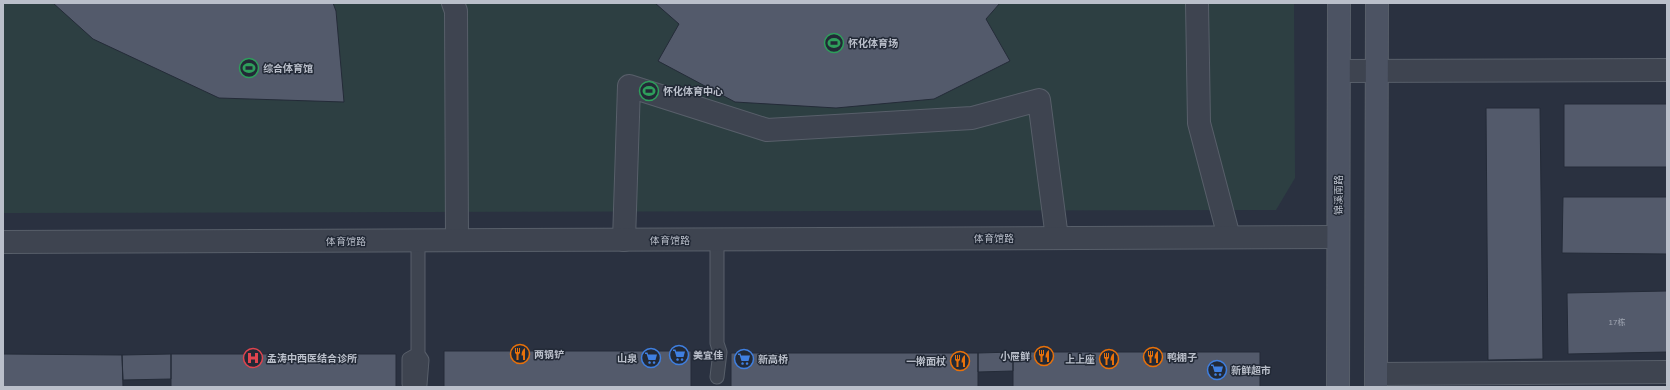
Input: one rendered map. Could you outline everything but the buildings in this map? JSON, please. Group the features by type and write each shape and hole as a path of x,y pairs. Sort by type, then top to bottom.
{"main road":[{"name":"锦溪南路","path":"1338,387 1339,3"},
{"path":"1376,380 1377,3"}],"street":[{"path":"454,3 456,10 457,240"},
{"path":"1197,3 1199,123 1229,237"},
{"path":"1339,71 1667,70"},
{"path":"624,240 629,86 768,130 972,118 1038,100 1057,238"},
{"name":"体育馆路","path":"3,242 1338,237"},
{"path":"1376,380 1667,372"}],"lane":[{"path":"717,239 717,343"},
{"path":"418,240 418,354 422,360 420,385 418,387"},
{"path":"412,387 409,384 409,359 418,354"}],"shaded area":[{"name":"怀化体育中心","path":"3,3 1294,3 1295,178 1276,210 3,213"}],"place":[{"name":"怀化体育场","path":"834,43"},
{"name":"综合体育馆","path":"249,68"},
{"name":"怀化体育中心","path":"649,91"},
{"name":"两锅铲","path":"520,354"},
{"name":"美宜佳","path":"679,355"},
{"name":"小屉鲜","path":"1044,356"},
{"name":"鸭棚子","path":"1153,357"},
{"name":"孟涛中西医结合诊所","path":"253,358"},
{"name":"山泉","path":"651,358"},
{"name":"新高桥","path":"744,359"},
{"name":"上上座","path":"1109,359"},
{"name":"一擀面杖","path":"960,361"},
{"name":"新鲜超市","path":"1217,370"}]}
